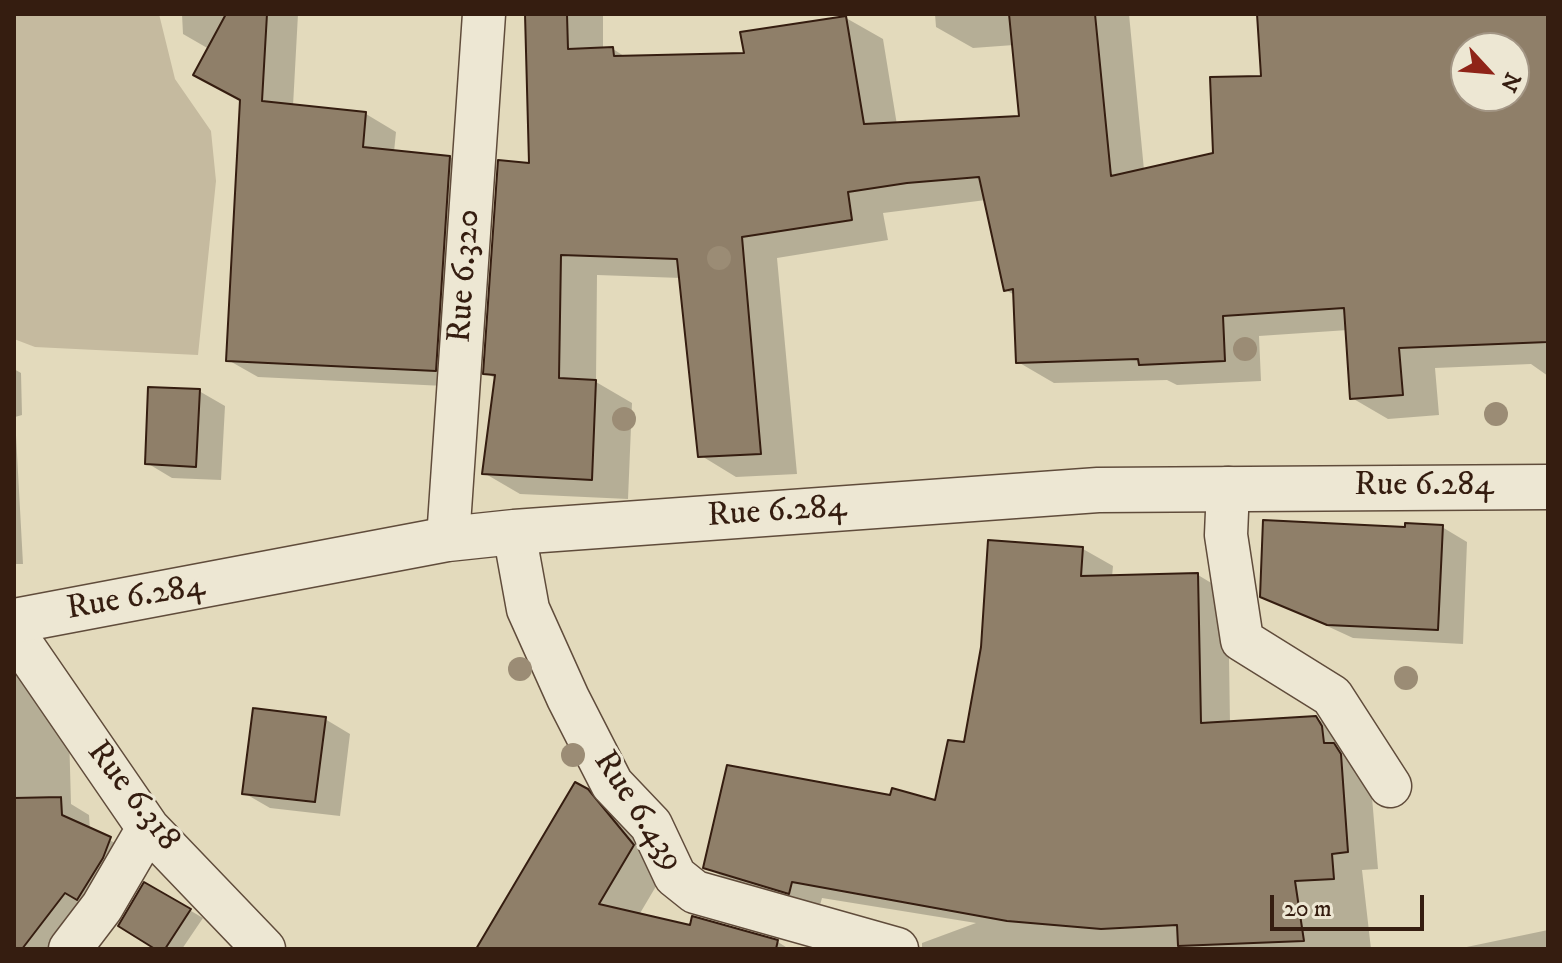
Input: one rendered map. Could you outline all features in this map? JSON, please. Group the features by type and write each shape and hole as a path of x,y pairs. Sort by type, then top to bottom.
{"street":[{"name":"Rue 6.320","path":"448,539 484,14"},
{"name":"Rue 6.284","path":"14,621 448,539 514,532 1098,490 1548,487"},
{"path":"1228,488 1226,535 1242,640 1332,696 1390,786"},
{"name":"Rue 6.439","path":"514,532 528,609 568,698 612,784 651,825 675,876 695,892 897,949"},
{"name":"Rue 6.318","path":"14,633 148,828 264,949"},
{"path":"70,949 102,907 148,828"}],"shaded area":[{"path":"14,14 159,14 175,79 211,131 216,181 198,355 35,347 14,339"}],"building":[{"path":"226,14 267,14 262,101 366,112 363,147 450,156 436,371 226,361 240,100 193,75"},
{"path":"525,14 567,14 568,49 613,47 614,56 744,53 740,32 846,16 864,124 1019,116 1009,14 1095,14 1111,176 1213,153 1210,77 1261,76 1257,14 1548,14 1548,342 1399,348 1403,395 1350,399 1344,308 1223,316 1225,361 1139,365 1138,359 1016,363 1013,289 1004,291 979,177 907,183 848,192 852,220 742,237 761,454 698,457 677,259 561,255 559,378 596,380 592,480 482,474 495,375 483,374 498,160 529,163"},
{"path":"148,387 200,389 196,467 145,464"},
{"path":"1263,520 1405,527 1405,523 1443,525 1438,630 1327,625 1260,597"},
{"path":"988,540 1083,547 1081,576 1198,573 1201,723 1316,716 1322,726 1324,743 1334,743 1341,754 1348,852 1332,854 1334,879 1295,881 1304,941 1178,946 1177,925 1101,929 1007,921 792,882 789,894 703,868 727,765 890,795 892,788 935,800 948,740 964,742 981,647"},
{"path":"253,708 326,717 315,802 242,794"},
{"path":"575,782 588,789 634,845 599,904 690,925 692,916 778,940 776,949 476,949"},
{"path":"61,797 62,815 111,837 103,858 77,900 65,893 22,949 14,949 14,798"},
{"path":"144,882 191,909 165,949 155,949 118,926"}]}
